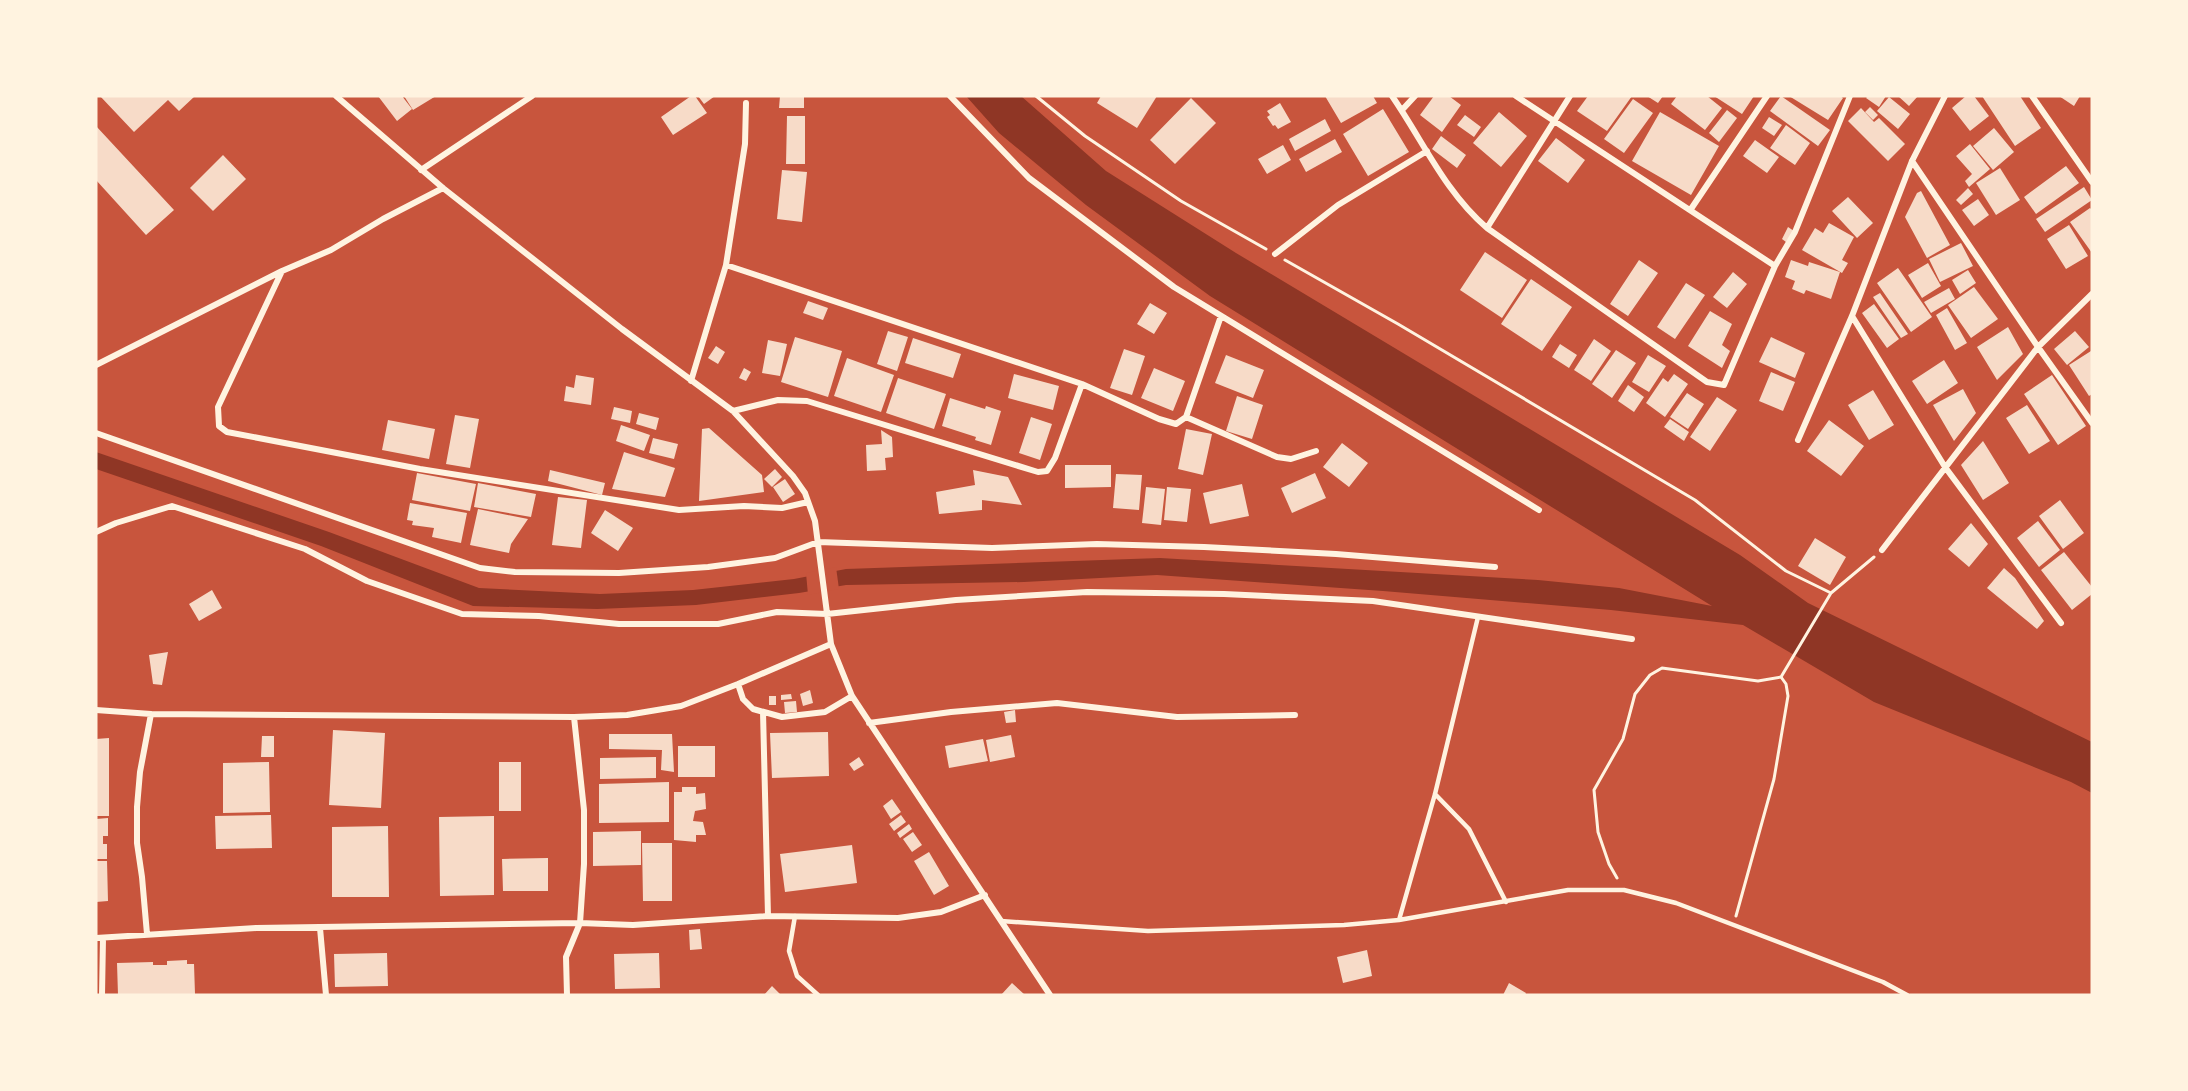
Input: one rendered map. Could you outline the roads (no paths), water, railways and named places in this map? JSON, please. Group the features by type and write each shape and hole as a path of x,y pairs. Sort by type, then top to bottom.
{"street":[{"path":"336,96 442,189 733,411 793,476 805,493 815,521 831,644 852,696 1050,995"},
{"path":"422,170 532,96"},
{"path":"950,96 1029,178 1174,287 1539,510"},
{"path":"1392,96 1467,211 1486,228 1707,382 1724,385 1776,266 1795,232 1850,96"},
{"path":"1402,110 1415,96"},
{"path":"1516,96 1776,266"},
{"path":"1486,228 1570,96"},
{"path":"1691,209 1767,96"},
{"path":"1798,440 1852,316 1912,161 1945,96"},
{"path":"2032,96 2092,182"},
{"path":"691,381 726,265 745,144 746,103"},
{"path":"1275,254 1338,205 1427,151"},
{"path":"1912,161 2092,423"},
{"path":"96,365 282,271 331,249 442,189"},
{"path":"726,265 1082,384 1159,419 1176,424 1186,417 1221,316"},
{"path":"282,271 218,407 219,426 227,432 420,469 679,510 744,506 782,508 808,502"},
{"path":"1882,550 2038,347 2092,294"},
{"path":"1852,316 1945,467 2061,623"},
{"path":"733,411 778,400 807,401 1038,472 1047,471 1055,458 1082,384"},
{"path":"1186,417 1277,457 1291,459 1316,451"},
{"path":"96,432 480,568 515,572 619,573 708,567 775,558 818,542 992,548 1097,544 1204,547 1336,554 1495,567"},
{"path":"96,532 116,523 172,506 305,549 367,581 462,614 539,616 619,624 717,624 777,612 827,614 956,600 1087,592 1224,594 1373,601 1632,639"},
{"path":"96,710 151,714 574,717 627,715 681,706 831,644"},
{"path":"738,684 743,699 753,709 782,717 825,712 852,696"},
{"path":"869,723 951,712 1057,703 1177,717 1295,715"},
{"path":"763,712 768,916"},
{"path":"147,934 142,877 136,843 137,807 151,714"},
{"path":"567,995 566,957 580,922 584,864 584,810 574,717"},
{"path":"102,995 100,938 245,928 580,922 633,925 768,916 898,918 941,912 985,895"},
{"path":"320,928 326,995"}],"lane":[{"path":"1400,920 1435,794 1478,617"},
{"path":"1435,794 1469,829 1506,902"},
{"path":"1001,921 1149,931 1344,925 1400,920 1568,890 1624,890 1676,903 1883,982 1907,995"},
{"path":"795,916 789,951 797,975 818,995"}]}
